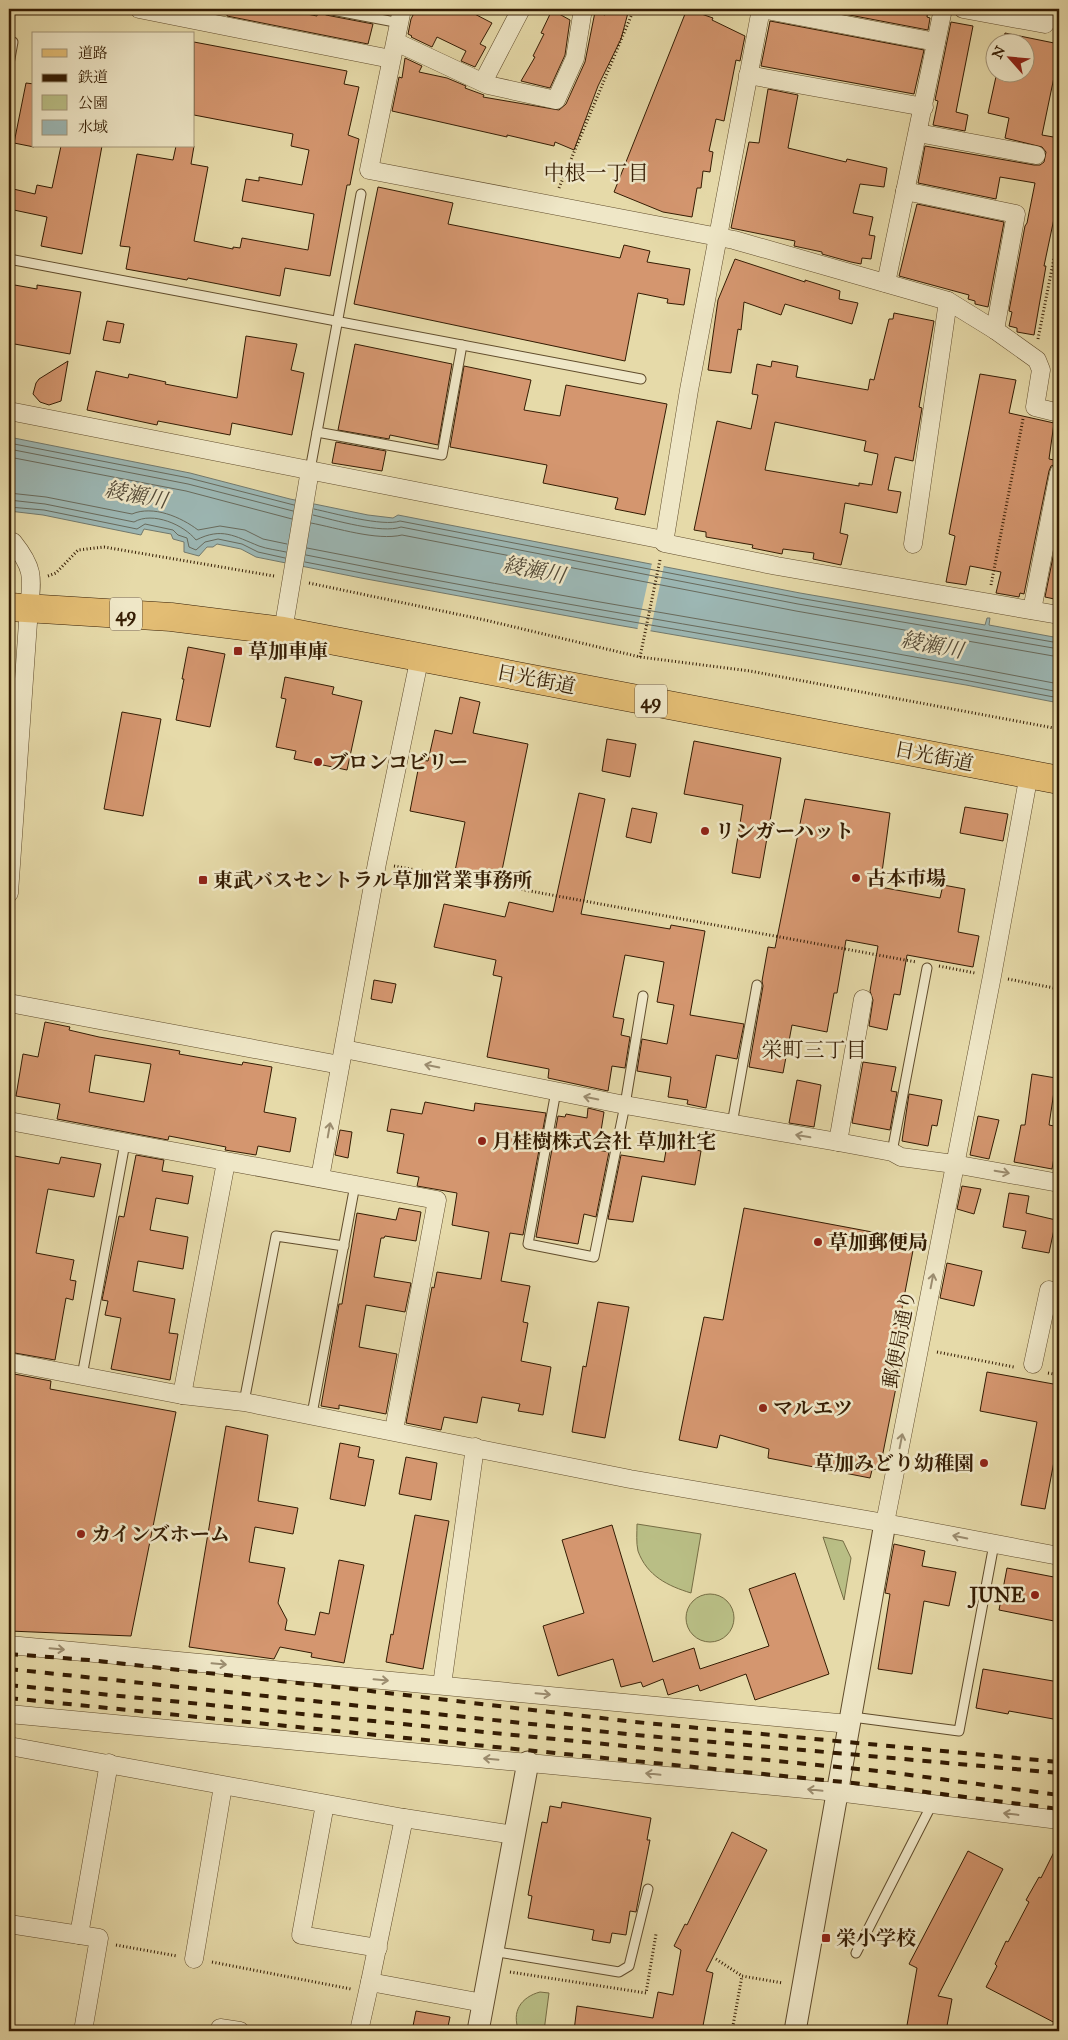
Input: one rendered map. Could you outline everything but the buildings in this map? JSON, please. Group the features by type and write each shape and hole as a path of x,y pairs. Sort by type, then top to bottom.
{"main road":[{"name":"日光街道","path":"19,607 171,616 283,631 1059,780"}],"street":[{"path":"139,9 393,51 483,82 556,100 575,58 581,9"},
{"path":"483,82 521,9"},
{"path":"664,540 689,390 761,9 936,42"},
{"path":"886,283 944,9"},
{"path":"964,9 1045,24 1048,9"},
{"path":"401,16 369,170 719,237 948,301 1035,358 1040,364 1041,370 1035,407 1059,413"},
{"path":"748,75 924,107"},
{"path":"918,132 1036,155"},
{"path":"905,191 1016,214 995,330"},
{"path":"913,544 948,301"},
{"path":"9,411 664,540 664,543 778,566 1059,615"},
{"path":"283,631 310,470"},
{"path":"1032,610 1059,473"},
{"path":"9,541 13,542 26,558 32,581 19,607 9,893"},
{"path":"320,1178 378,863 420,656"},
{"name":"郵便局通り","path":"885,1523 992,976 1029,774"},
{"path":"838,1142 863,999"},
{"path":"9,1003 556,1091 892,1152 902,1157 954,1164 1059,1183"},
{"path":"9,1120 437,1200 394,1430"},
{"path":"182,1395 226,1162"},
{"path":"1032,1368 1048,1290 1059,1293"},
{"path":"9,1362 182,1395 244,1402 312,1414 630,1478 1059,1556"},
{"path":"442,1685 475,1447"},
{"path":"795,2031 837,1792 854,1721 885,1523"},
{"path":"9,1645 854,1721"},
{"path":"9,1714 837,1792 1059,1820"},
{"path":"9,1747 514,1836"},
{"path":"478,2031 528,1762"},
{"path":"79,1935 109,1764"},
{"path":"194,1959 223,1786"},
{"path":"324,1804 301,1935 378,1948"},
{"path":"359,2031 404,1818"},
{"path":"9,1924 99,1938 83,2031"},
{"path":"369,1987 483,2003"},
{"path":"220,2031 220,2028 240,2031"}],"lane":[{"path":"327,9 401,16"},
{"path":"9,64 13,42"},
{"path":"310,470 361,194"},
{"path":"9,259 641,379"},
{"path":"317,432 442,455 462,345"},
{"path":"892,1152 929,966"},
{"path":"732,1124 757,985"},
{"path":"556,1091 528,1244 594,1257 625,1104 643,996"},
{"path":"82,1376 125,1142"},
{"path":"312,1414 355,1185"},
{"path":"244,1402 276,1236 344,1246"},
{"path":"854,1721 960,1731 994,1544"},
{"path":"856,1953 932,1804"},
{"path":"492,1951 619,1972 629,1966 648,1889"}],"path":[{"path":"552,205 634,9"},
{"path":"32,581 56,573 78,550 104,547 291,579 485,620 640,657 750,671 1059,729"},
{"path":"640,657 644,646 661,560"},
{"path":"388,865 1059,989"},
{"path":"919,1350 1032,1368 1059,1375"},
{"path":"98,1942 369,1987"},
{"path":"716,1959 742,1976 789,1984"},
{"path":"732,2031 742,1976"}],"green space":[{"path":"637,1524 701,1534 691,1593 659,1579 647,1567 638,1551"},
{"path":"823,1537 843,1541 851,1558 844,1600"},
{"path":"705,1594 715,1594 727,1601 734,1613 734,1623 727,1635 715,1642 705,1642 697,1638 690,1631 686,1623 686,1613 690,1605 697,1598"},
{"path":"540,1992 549,1993 544,2031 519,2031 516,2018 519,2006 533,1994"}],"water":[{"name":"綾瀬川","path":"9,437 190,473 290,499 368,515 393,518 398,515 800,593 985,625 987,618 990,618 989,625 1059,638 1059,703 361,578 256,557 241,549 217,544 213,547 207,547 199,556 184,552 184,542 173,539 171,534 144,529 141,535 43,515 9,511"}],"pier":[{"path":"652,563 664,565 650,633 637,631"}],"railway":[{"path":"9,1654 89,1660 635,1722 1059,1762"},
{"path":"9,1669 636,1735 1059,1773"},
{"path":"9,1685 888,1772 1059,1795"},
{"path":"9,1698 863,1784 1059,1809"}],"place":[{"name":"草加車庫","path":"238,651"},
{"name":"ブロンコビリー","path":"318,762"},
{"name":"リンガーハット","path":"705,831"},
{"name":"古本市場","path":"856,878"},
{"name":"東武バスセントラル草加営業事務所","path":"203,880"},
{"name":"月桂樹株式会社 草加社宅","path":"482,1141"},
{"name":"草加郵便局","path":"818,1242"},
{"name":"マルエツ","path":"763,1408"},
{"name":"草加みどり幼稚園","path":"984,1463"},
{"name":"カインズホーム","path":"81,1534"},
{"name":"JUNE","path":"1035,1595"},
{"name":"栄小学校","path":"826,1938"}],"district":[{"name":"中根一丁目","path":"596,173"},
{"name":"栄町三丁目","path":"814,1050"}]}
